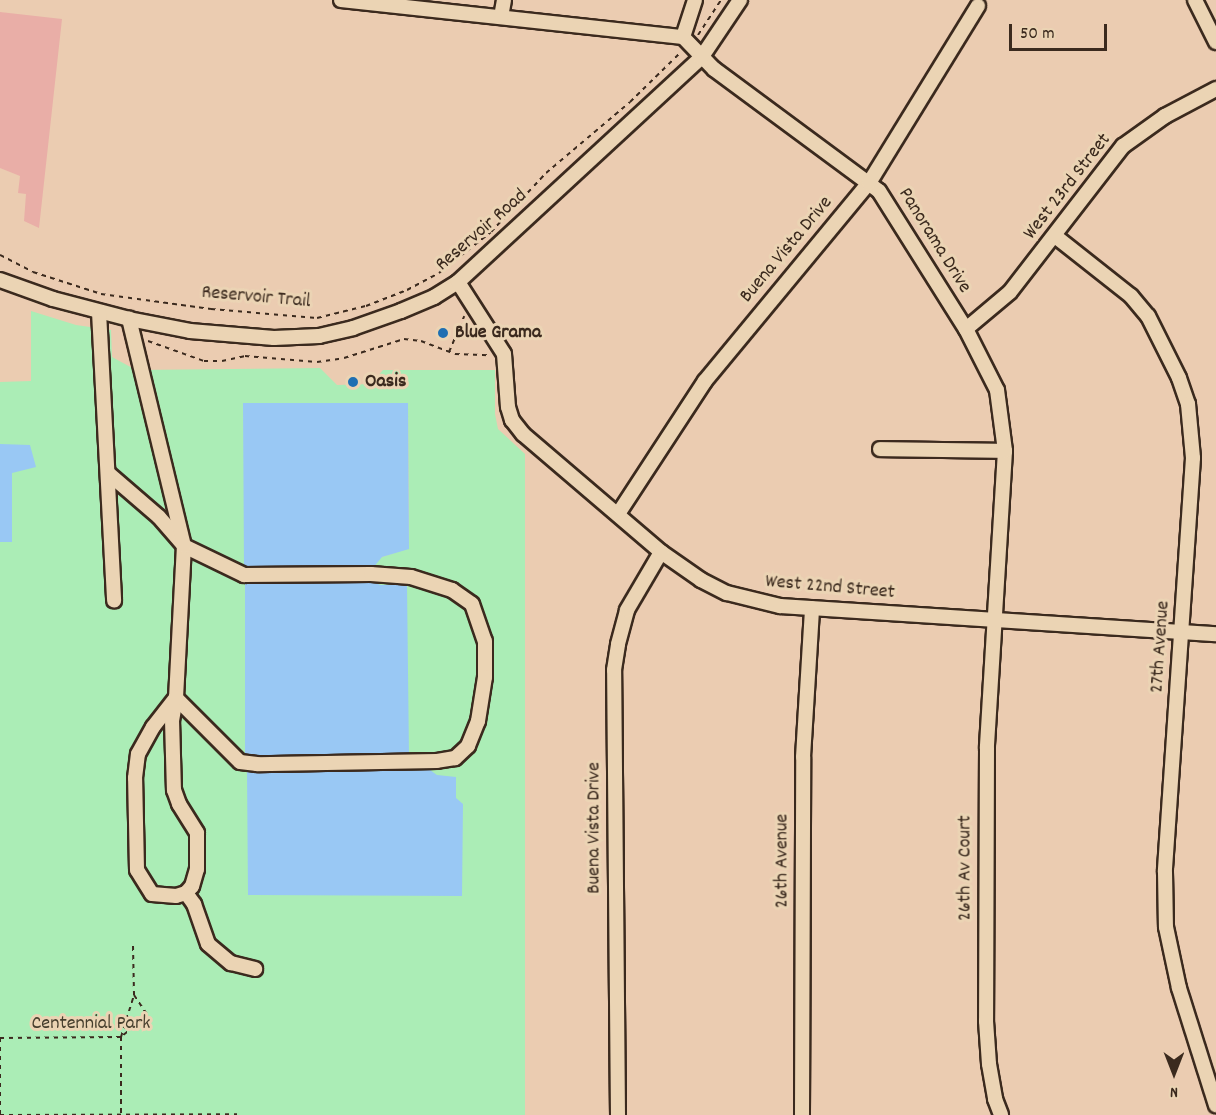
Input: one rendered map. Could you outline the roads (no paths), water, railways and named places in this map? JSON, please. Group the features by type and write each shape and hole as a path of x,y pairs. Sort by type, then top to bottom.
{"street":[{"path":"341,0 501,17 686,41 696,0"},
{"path":"501,17 504,0"},
{"name":"Reservoir Road","path":"0,280 129,320 223,334 274,338 319,336 353,328 401,311 435,297 459,282 701,58 740,0"},
{"path":"1195,0 1216,42"},
{"name":"Buena Vista Drive","path":"618,514 705,381 869,183 978,6"},
{"name":"Panorama Drive","path":"686,41 701,58 879,190 966,329 996,390 1005,452 994,620"},
{"name":"West 23rd Street","path":"966,329 1010,292 1055,236 1088,189 1135,135 1216,89"},
{"name":"27th Avenue","path":"1055,236 1131,296 1148,316 1172,360 1188,404 1193,458 1165,872 1166,927 1179,988 1216,1105"},
{"name":"West 22nd Street","path":"459,282 477,307 504,354 508,407 512,420 523,434 661,552 702,580 727,593 760,602 812,608 1216,634"},
{"path":"99,312 114,601"},
{"path":"129,320 184,546 176,698 172,720 174,790 179,804 197,833 197,869 192,886 186,893 176,897 152,894 137,870 135,778 138,754 153,727 176,698"},
{"path":"880,450 1005,452"},
{"path":"108,474 159,517 184,546 244,575 371,574 411,577 452,590 472,603 485,641 484,677 478,721 468,746 456,758 437,761 257,764 240,762 176,698"},
{"name":"Buena Vista Drive","path":"618,1115 614,670 627,610 661,552"},
{"name":"26th Avenue","path":"802,1115 803,757 812,608"},
{"name":"26th Av Court","path":"994,620 987,748 986,998 989,1064 994,1099 1001,1115"},
{"path":"186,893 195,904 208,944 231,963 255,969"}],"water":[{"path":"243,403 408,403 409,549 382,557 372,569 244,569"},
{"path":"0,444 30,445 36,467 12,473 12,542 0,542"},
{"path":"370,579 380,585 407,585 409,756 245,757 245,580"},
{"path":"430,770 437,775 456,777 456,798 463,804 462,896 248,895 247,772"}],"place":[{"name":"Blue Grama","path":"443,333"},
{"name":"Oasis","path":"353,382"}],"park label":[{"name":"Centennial Park","path":"91,1024"}]}
